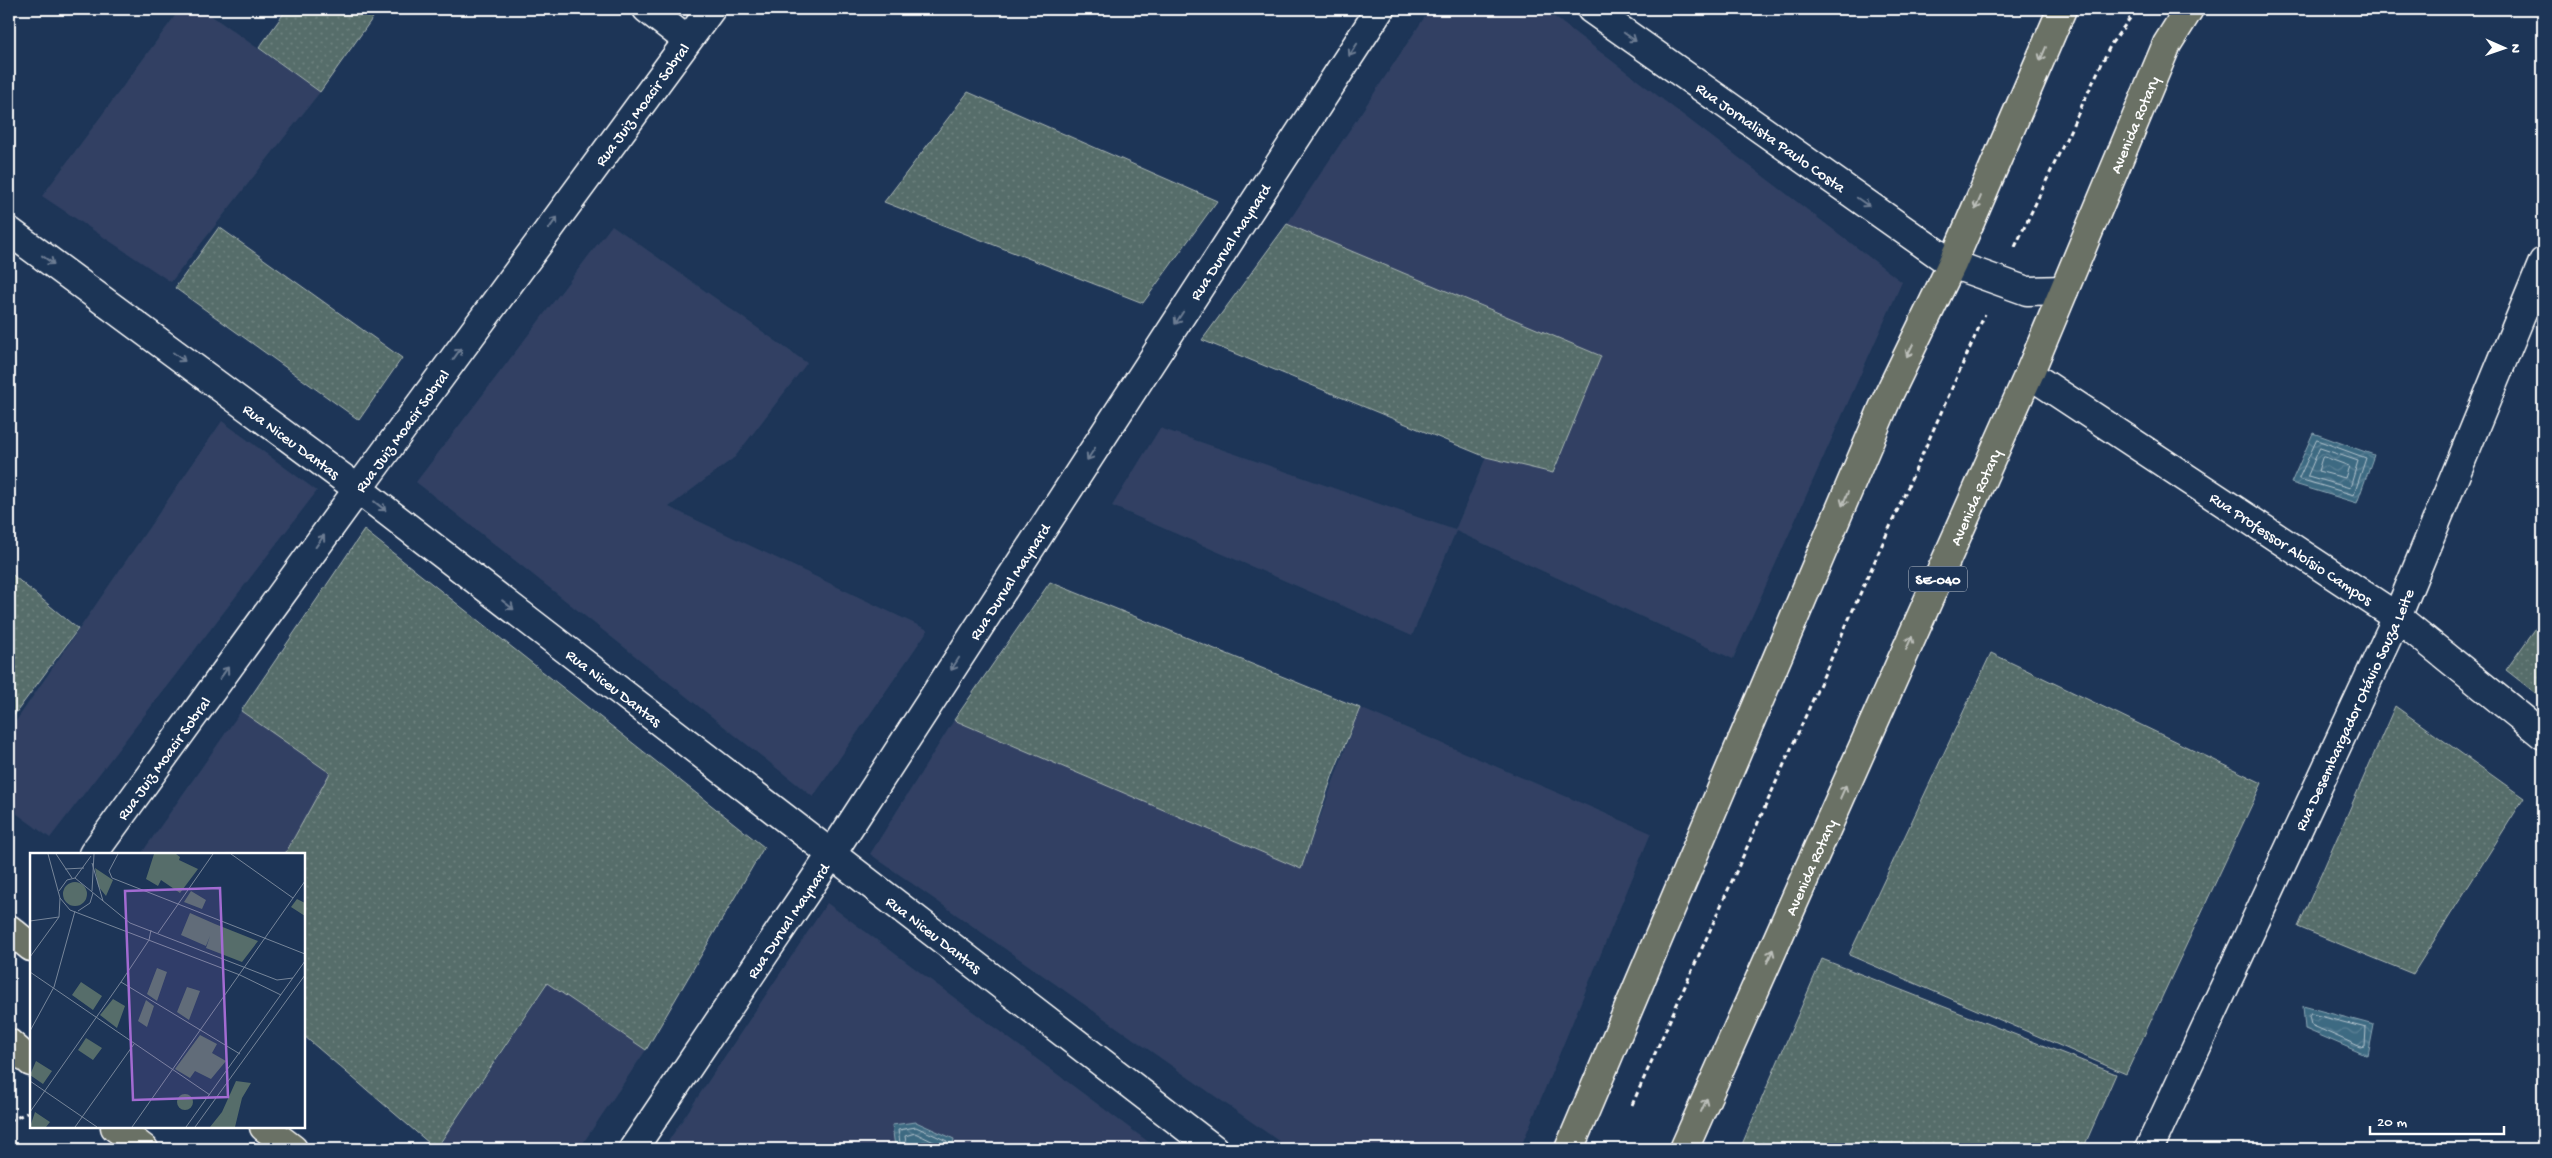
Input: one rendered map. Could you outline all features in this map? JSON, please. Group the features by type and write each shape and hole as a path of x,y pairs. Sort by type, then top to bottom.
{"main road":[{"path":"1569,1149 1889,394 1952,264 2062,9"},
{"name":"Avenida Rotary","path":"1684,1149 2030,374 2167,44 2189,9"},
{"path":"9,1043 30,1061"},
{"path":"115,1128 144,1149"},
{"path":"265,1128 293,1149"}],"street":[{"path":"646,9 688,40"},
{"name":"Rua Juiz Moacir Sobral","path":"94,853 358,488 711,9"},
{"name":"Rua Durval Maynard","path":"633,1149 831,855 1380,9"},
{"name":"Rua Jornalista Paulo Costa","path":"1591,9 1952,264 1998,283 2027,291 2064,290"},
{"name":"Rua Niceu Dantas","path":"9,231 358,488 1214,1149"},
{"name":"Rua Desembargador Otávio Souza Leite","path":"2149,1149 2397,617 2543,262"},
{"name":"Rua Professor Aloísio Campos","path":"2030,374 2397,617 2543,735"}],"path":[{"path":"1628,1113 1998,283 2111,44 2136,9"},
{"path":"9,1121 30,1111"}],"shaded area":[{"path":"180,9 202,9 320,92 171,282 42,196"},
{"path":"1430,9 1544,9 1902,282 1733,659 1456,531 1412,636 1112,506 1160,428 1455,530 1486,457 1554,473 1600,356 1287,224"},
{"path":"612,225 807,363 735,457 669,507 928,630 813,797 416,482"},
{"path":"222,421 317,491 50,838 9,808 9,731"},
{"path":"1360,708 1651,833 1520,1149 1290,1149 870,854 954,720 1301,869"},
{"path":"241,711 331,773 286,853 142,853"},
{"path":"827,903 1158,1149 663,1149"},
{"path":"548,983 646,1050 579,1149 437,1149"}],"green space":[{"path":"287,9 379,9 320,92 259,48"},
{"path":"968,92 1217,201 1143,303 884,202"},
{"path":"1287,224 1601,356 1553,473 1486,457 1202,340"},
{"path":"219,227 402,358 359,420 175,288"},
{"path":"364,530 764,847 646,1050 547,983 436,1149 305,1037 305,853 286,853 330,773 241,711"},
{"path":"9,572 78,629 9,722"},
{"path":"1050,582 1360,708 1333,774 1301,869 954,720"},
{"path":"2543,618 2543,699 2506,670"},
{"path":"1991,653 2262,783 2126,1074 1849,955"},
{"path":"2395,706 2524,798 2413,974 2298,927"},
{"path":"1822,959 2116,1074 2083,1149 1740,1149"}],"water":[{"path":"2313,433 2374,455 2357,503 2291,483"},
{"path":"2303,1006 2374,1025 2368,1056 2305,1029"},
{"path":"916,1122 954,1139 952,1149 901,1149 895,1147 892,1125"}]}
